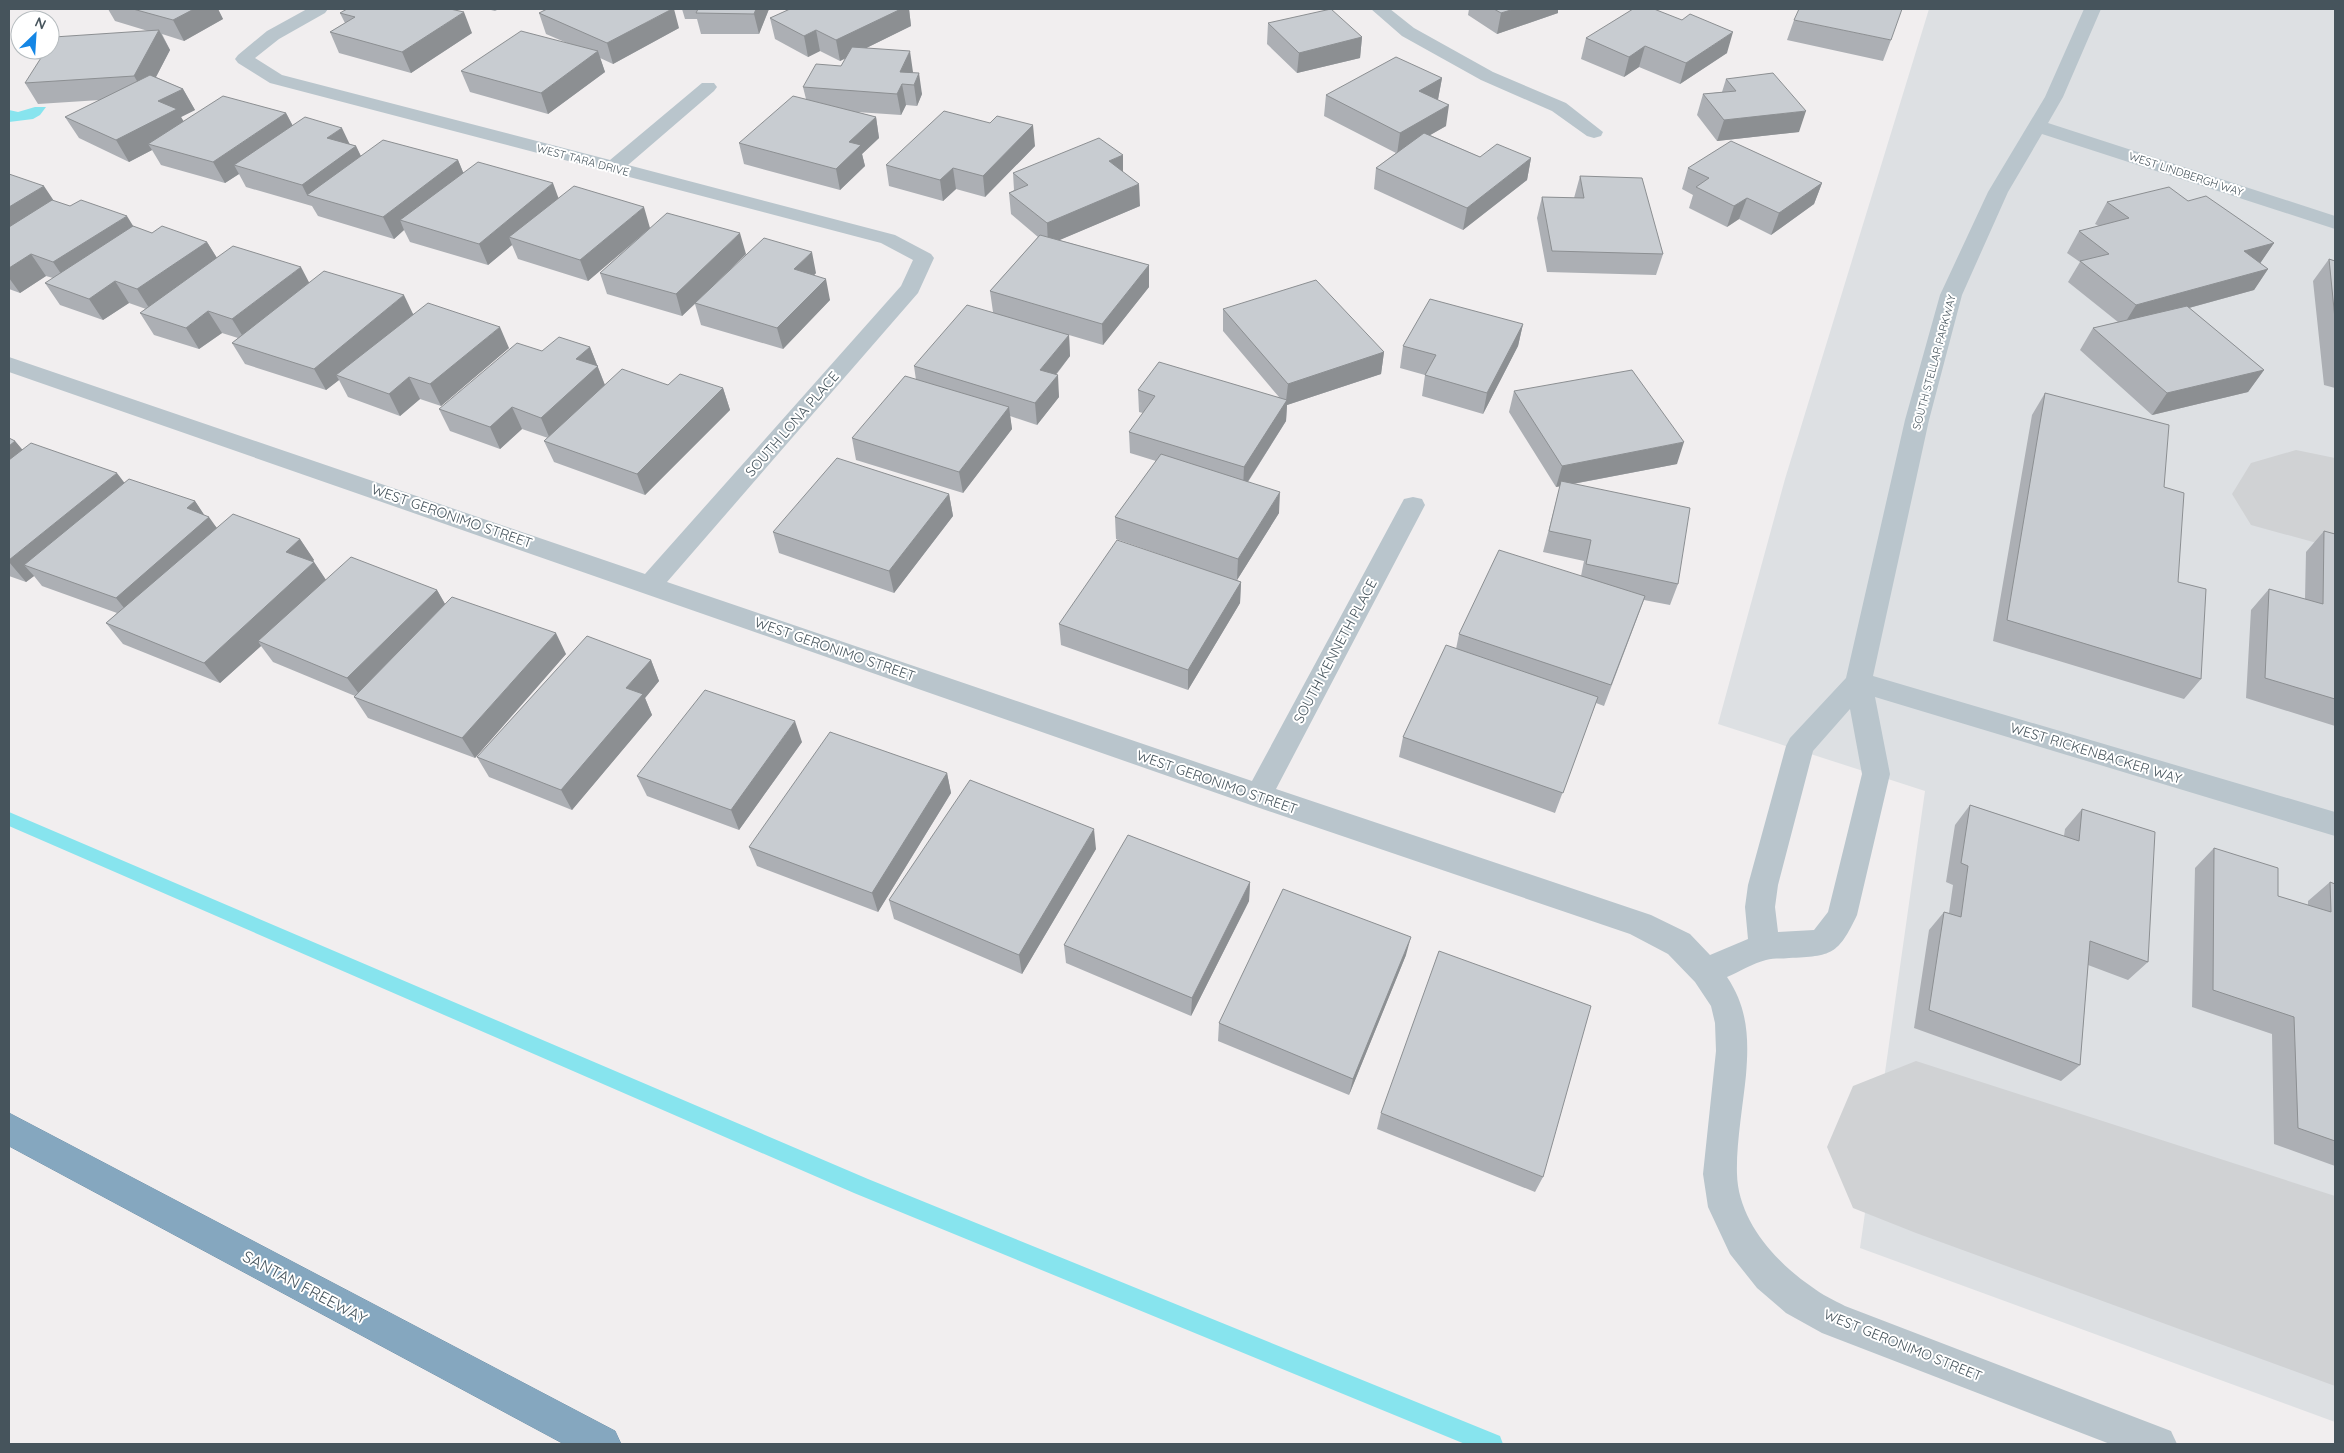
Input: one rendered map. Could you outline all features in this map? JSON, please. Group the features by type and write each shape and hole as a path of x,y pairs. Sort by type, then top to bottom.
{"highway":[{"name":"SANTAN FREEWAY","path":"9,1130 602,1444"}],"street":[{"name":"WEST TARA DRIVE","path":"319,9 273,35 244,59 276,79 888,239 924,258"},
{"path":"1380,9 1408,32 1487,76 1559,107 1594,132"},
{"name":"SOUTH STELLAR PARKWAY","path":"1706,972 1764,946 1822,943 1833,931 1842,914 1876,774 1858,682 1917,420 1951,295 1998,192 2054,97 2094,9"},
{"path":"613,168 708,88"},
{"name":"WEST LINDBERGH WAY","path":"2037,126 2335,223"},
{"name":"SOUTH LONA PLACE","path":"651,584 911,288 924,258"},
{"name":"WEST GERONIMO STREET","path":"9,364 651,584 1258,796 1640,924 1679,944 1706,972 1725,1001 1731,1023 1732,1051 1720,1174 1725,1207 1742,1242 1770,1275 1799,1300 1835,1320 2158,1444"},
{"name":"SOUTH KENNETH PLACE","path":"1258,796 1413,505"},
{"name":"SOUTH STELLAR PARKWAY","path":"1764,946 1760,907 1763,885 1800,746 1858,682"},
{"name":"WEST RICKENBACKER WAY","path":"1858,682 2335,824"}],"shaded area":[{"path":"1929,9 2335,9 2335,1422 1860,1248 1925,791 1718,724 1785,479"}],"water":[{"path":"35,107 46,107 40,115 33,119 9,122 9,110 18,112"}],"building":[{"path":"133,9 194,9 173,20"},
{"path":"347,9 450,9 464,12 402,52 330,32 355,17 340,13"},
{"path":"547,9 672,9 607,43 539,13"},
{"path":"698,9 756,9 754,14 696,13"},
{"path":"790,9 901,9 836,40 816,30 804,36 770,18"},
{"path":"1331,9 1362,37 1299,53 1268,23"},
{"path":"1494,9 1514,9 1501,13"},
{"path":"1633,9 1654,9 1682,20 1690,14 1733,32 1686,63 1645,46 1629,57 1586,38"},
{"path":"1799,9 1902,9 1891,40 1794,20"},
{"path":"159,30 134,76 25,83 40,60 60,60 60,37"},
{"path":"521,31 598,51 541,93 461,71"},
{"path":"852,47 910,51 900,72 919,73 914,85 902,84 897,94 803,87 816,64 841,66"},
{"path":"1396,57 1442,78 1419,91 1449,105 1400,133 1326,95"},
{"path":"1773,73 1806,111 1724,120 1703,94 1736,91 1726,79"},
{"path":"150,75 183,89 158,101 177,109 116,140 65,117"},
{"path":"223,96 286,113 213,162 148,144"},
{"path":"793,96 876,117 849,142 861,145 836,169 739,143"},
{"path":"944,111 990,123 997,116 1033,125 983,176 953,168 940,180 886,165"},
{"path":"305,117 342,128 327,138 356,146 302,185 234,165"},
{"path":"1424,133 1480,157 1497,144 1531,158 1467,208 1376,168"},
{"path":"1099,138 1123,155 1109,161 1139,184 1047,223 1009,193 1028,185 1013,173"},
{"path":"383,140 458,160 383,217 307,195"},
{"path":"1731,141 1822,183 1779,213 1747,198 1734,206 1696,187 1709,178 1688,168"},
{"path":"478,162 553,183 479,244 400,220"},
{"path":"9,174 44,186 9,207"},
{"path":"1580,176 1642,178 1663,254 1552,251 1542,197 1584,198"},
{"path":"574,186 644,207 580,260 509,237"},
{"path":"2169,187 2188,201 2206,196 2274,243 2244,251 2268,269 2136,305 2080,261 2109,254 2079,231 2129,218 2107,202"},
{"path":"52,200 70,206 81,200 127,216 53,262 31,254 9,268 9,227"},
{"path":"667,213 740,233 676,294 600,273"},
{"path":"133,226 152,233 162,226 207,242 137,289 115,281 89,299 45,283"},
{"path":"1040,235 1149,265 1102,324 990,291"},
{"path":"764,238 812,252 794,269 826,279 777,328 695,303"},
{"path":"233,246 301,267 232,319 208,311 186,328 140,313"},
{"path":"2329,259 2335,261 2335,319"},
{"path":"324,271 404,295 314,369 232,343"},
{"path":"1316,280 1384,352 1288,384 1223,309"},
{"path":"1430,299 1523,324 1487,393 1425,375 1436,355 1403,346"},
{"path":"428,303 500,327 430,384 409,377 389,394 336,375"},
{"path":"967,305 1069,335 1040,370 1058,375 1035,403 914,366"},
{"path":"2187,306 2264,370 2167,393 2093,328"},
{"path":"559,337 590,347 576,359 598,366 541,418 512,407 490,427 439,409 517,343 542,351"},
{"path":"1159,362 1287,400 1244,467 1129,432 1155,396 1138,390"},
{"path":"622,369 668,385 680,374 723,388 637,474 544,441"},
{"path":"1632,370 1684,442 1562,466 1514,391"},
{"path":"905,376 1009,407 959,472 852,438"},
{"path":"2045,393 2169,425 2164,487 2184,493 2178,582 2206,589 2201,679 2007,620"},
{"path":"9,438 15,441 9,446"},
{"path":"31,443 117,473 9,560 9,460"},
{"path":"1161,454 1280,492 1238,559 1115,517"},
{"path":"837,458 949,494 889,571 773,532"},
{"path":"129,479 195,501 187,508 209,517 116,598 24,565"},
{"path":"1561,481 1690,508 1678,584 1586,564 1591,540 1549,531"},
{"path":"233,514 300,539 286,552 314,562 204,663 106,623"},
{"path":"2324,531 2335,534 2335,699 2265,678 2269,589 2323,604"},
{"path":"1117,540 1241,582 1188,670 1059,624"},
{"path":"1499,550 1645,596 1611,685 1459,634"},
{"path":"351,557 437,590 347,678 258,641"},
{"path":"452,597 556,633 462,738 354,697"},
{"path":"587,636 651,660 626,688 643,694 561,790 477,757"},
{"path":"1446,645 1598,697 1563,793 1403,737"},
{"path":"705,690 795,721 731,810 637,776"},
{"path":"830,732 947,773 872,893 749,847"},
{"path":"970,780 1094,829 1019,955 889,900"},
{"path":"1970,805 2079,841 2082,809 2155,832 2148,962 2090,941 2080,1065 1929,1010 1944,912 1961,917 1968,866 1961,863"},
{"path":"1128,835 1250,882 1192,998 1064,945"},
{"path":"2214,848 2278,868 2278,896 2331,912 2330,882 2335,884 2335,1141 2298,1128 2294,1017 2213,990"},
{"path":"1283,889 1411,937 1353,1079 1219,1023"},
{"path":"1439,951 1591,1006 1543,1177 1381,1113"}],"waterway":[{"path":"9,819 861,1186 1492,1444"}],"taxiway":[{"path":"2296,494 2335,503"},
{"path":"1916,1147 2335,1291"}]}
